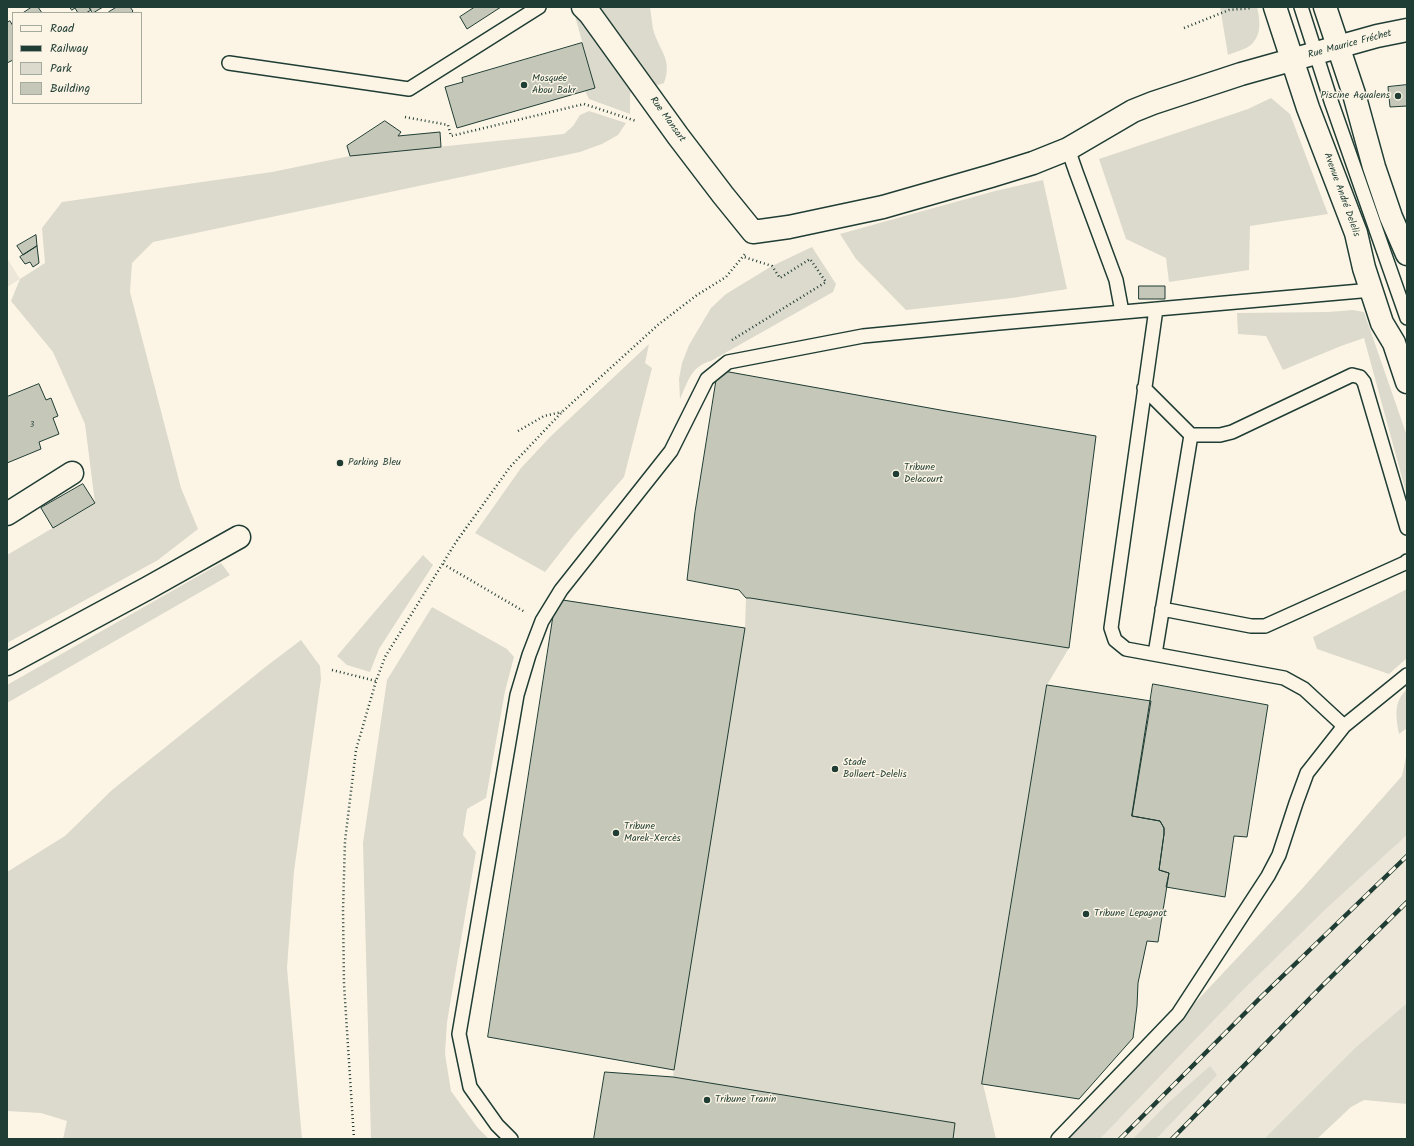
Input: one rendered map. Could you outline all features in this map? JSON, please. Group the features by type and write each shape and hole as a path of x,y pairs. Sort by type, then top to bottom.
{"street":[{"name":"Rue Mansart","path":"583,7 590,14 704,171 753,232"},
{"name":"Avenue André Delelis","path":"1275,7 1308,108 1356,233 1364,268 1382,323 1394,344 1407,382"},
{"path":"1325,7 1354,94 1379,182 1391,217 1407,254"},
{"name":"Rue Maurice Fréchet","path":"753,232 789,227 882,207 1005,172 1068,149 1114,121 1146,106 1241,74 1377,36 1407,30"},
{"path":"7,514 72,473"},
{"path":"7,664 239,537"}],"lane":[{"path":"229,64 409,89 539,7"},
{"path":"1301,7 1315,54 1407,318"},
{"path":"1068,149 1116,280 1122,312"},
{"path":"511,1139 497,1125 470,1087 459,1034 517,695 529,655 542,621 561,590 671,451 707,379 728,362 863,336 1372,290"},
{"path":"1156,309 1111,628 1115,640 1126,649 1284,678 1304,689 1344,726"},
{"path":"1144,388 1191,434 1220,435 1232,432 1352,375 1360,377 1364,382 1407,528"},
{"path":"1154,654 1191,434"},
{"path":"1162,609 1252,626 1265,626 1407,561"},
{"path":"1058,1139 1178,1014 1268,876 1279,854 1307,773 1344,726 1407,675"}],"path":[{"path":"1184,28 1229,10 1258,7"},
{"path":"405,117 448,125 451,136 584,104 629,118"},
{"path":"354,1139 348,1021 344,984 344,841 356,750 376,681 385,657 456,542 510,467 562,412 659,324 726,277 744,257 753,232"},
{"path":"726,344 826,282 810,259 780,278 772,266 744,257"},
{"path":"518,430 544,416 562,412"},
{"path":"443,564 542,621"},
{"path":"332,670 376,681"}],"shaded area":[{"path":"7,258 20,279 7,287"},
{"path":"1407,835 1407,1003 1355,1048 1264,1139 1100,1139 1239,994 1327,908"}],"green space":[{"path":"595,7 650,7 653,29 666,61 667,68 664,83 655,86"},
{"path":"1220,7 1257,7 1259,31 1255,40 1250,46 1228,55"},
{"path":"581,11 633,83 630,95 630,114 589,99 585,91 595,88 575,16"},
{"path":"1271,98 1290,114 1328,214 1250,226 1249,270 1169,282 1166,258 1126,239 1099,159 1248,109"},
{"path":"589,111 626,123 618,135 602,144 580,152 153,242 132,263 130,292 181,488 198,529 158,560 7,643 7,555 95,503 85,424 53,352 11,301 20,279 45,263 42,228 62,202 272,172 350,156 564,134 573,126 580,115"},
{"path":"1043,180 1067,289 1012,298 906,310 856,259 840,234 995,191"},
{"path":"812,247 836,284 833,292 711,361 704,363 691,376 680,399 679,379 682,363 689,345 711,308 726,294 772,266"},
{"path":"1353,310 1364,312 1407,436 1407,496 1364,338 1283,370 1266,336 1238,334 1237,313 1328,312"},
{"path":"649,344 645,363 652,368 624,477 574,535 545,572 475,533 521,468 550,437"},
{"name":"Stade Bollaert-Delelis","path":"718,370 1096,436 1069,648 1047,685 1151,701 1166,887 1158,942 1147,941 1138,983 1133,1038 1079,1099 983,1084 996,1139 594,1139 605,1072 673,1077 674,1070 488,1037 556,599 745,628 746,598 739,590 687,580 695,512"},
{"path":"423,555 433,565 379,649 370,672 347,665 337,656"},
{"path":"221,563 230,575 7,703 7,685"},
{"path":"1407,589 1407,658 1389,674 1317,649 1313,637"},
{"path":"432,607 507,649 514,657 505,691 486,798 467,809 463,835 476,852 447,1022 445,1054 451,1091 477,1127 489,1139 371,1139 363,843 387,680"},
{"path":"301,640 320,666 321,679 294,871 287,968 302,1139 63,1139 67,1121 41,1113 7,1111 7,872 65,836 112,790"},
{"path":"1407,689 1407,728 1399,734 1397,722 1398,704 1399,699"},
{"path":"1407,752 1407,835 1327,908 1239,994 1100,1139 1067,1139 1301,890 1402,776"},
{"path":"1407,1003 1407,1104 1364,1100 1351,1107 1317,1139 1264,1139 1355,1048"},
{"path":"1210,1066 1217,1075 1156,1139 1133,1139 1167,1104"}],"building":[{"path":"32,7 38,7 41,12 24,12"},
{"path":"70,7 89,7 91,10 88,12 77,12 75,8 72,10"},
{"path":"89,7 103,7 95,12 92,12"},
{"path":"117,7 130,7 133,11 132,12 109,12"},
{"path":"475,7 501,7 467,29 460,17"},
{"path":"10,21 12,24 12,60 7,63 7,23"},
{"name":"Mosquée Abou Bakr","path":"582,43 595,88 457,128 445,87 463,82 462,78"},
{"name":"Piscine Aqualens","path":"1407,85 1407,106 1390,107 1388,87"},
{"path":"385,121 401,132 398,136 440,132 441,147 350,156 347,146"},
{"path":"36,235 37,246 23,255 17,246"},
{"path":"37,246 39,263 33,267 30,262 25,264 20,257"},
{"path":"1139,286 1165,286 1165,299 1139,299"},
{"name":"Tribune Delacourt","path":"718,370 1096,436 1069,648 746,598 739,590 687,580 695,512"},
{"path":"39,384 46,400 51,398 58,416 53,418 59,434 39,442 41,449 7,463 7,397"},
{"path":"83,484 95,503 53,528 41,508"},
{"name":"Tribune Marek-Xercès","path":"556,599 745,628 674,1070 488,1037"},
{"path":"1153,684 1268,705 1247,837 1234,836 1225,897 1166,887 1169,873 1159,870 1164,828 1160,821 1132,816"},
{"name":"Tribune Lepagnot","path":"1047,685 1151,701 1132,816 1160,821 1164,828 1164,834 1159,870 1169,873 1158,942 1147,941 1138,983 1133,1038 1079,1099 982,1084"},
{"name":"Tribune Tranin","path":"605,1072 673,1077 955,1123 953,1139 594,1139"}],"railway":[{"path":"1120,1139 1261,997 1407,856"},
{"path":"1172,1139 1323,985 1407,902"}],"place":[{"name":"Mosquée Abou Bakr","path":"524,85"},
{"name":"Piscine Aqualens","path":"1398,96"},
{"name":"Parking Bleu","path":"340,463"},
{"name":"Tribune Delacourt","path":"896,474"},
{"name":"Stade Bollaert-Delelis","path":"835,769"},
{"name":"Tribune Marek-Xercès","path":"616,833"},
{"name":"Tribune Lepagnot","path":"1086,914"},
{"name":"Tribune Tranin","path":"707,1100"}]}
